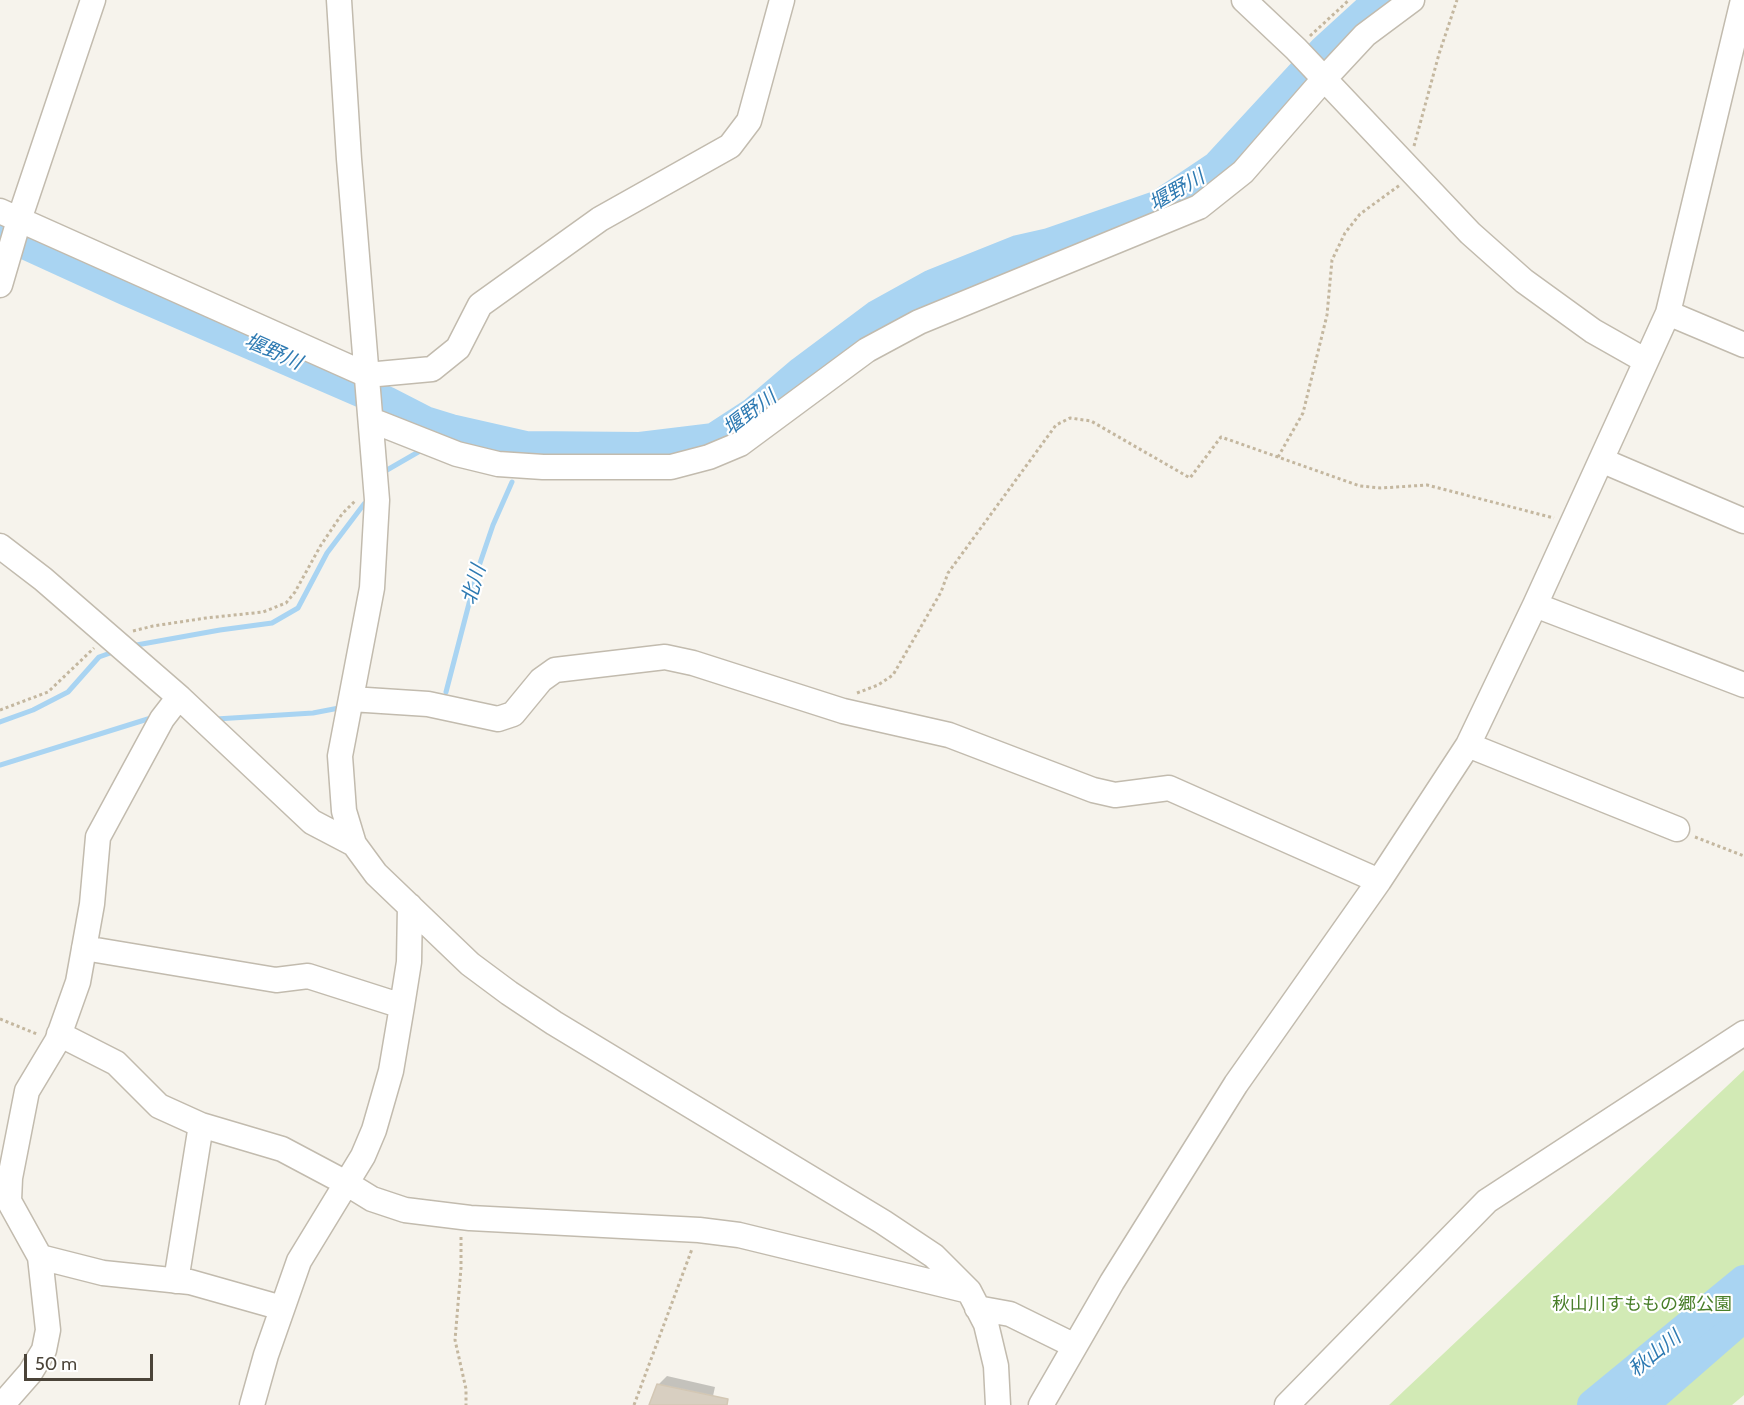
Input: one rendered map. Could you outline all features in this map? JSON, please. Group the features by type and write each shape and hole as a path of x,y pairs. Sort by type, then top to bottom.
{"street":[{"path":"0,285 9,251 12,218 93,0"},
{"path":"339,0 377,500 372,588 340,756 344,811 354,844 376,874 470,964 509,993 554,1023 883,1222 934,1256 973,1299 986,1324 996,1366 998,1405"},
{"path":"12,218 367,379 432,369 458,348 480,305 600,219 730,146 749,121 782,0"},
{"path":"1244,0 1296,49 1470,233 1524,280 1593,331 1646,361"},
{"path":"370,417 457,454 498,464 543,467 671,466 709,458 740,444 867,350 919,322 1199,207 1243,172 1365,35 1412,0"},
{"path":"1041,1405 1112,1282 1236,1084 1379,881 1468,746 1573,523 1668,313 1743,0"},
{"path":"1668,313 1744,345"},
{"path":"1601,460 1744,521"},
{"path":"0,546 43,579 179,698 312,822 354,844"},
{"path":"1535,605 1744,685"},
{"path":"351,699 428,704 498,719 513,714 541,680 555,670 665,657 693,663 837,709 949,735 1094,790 1115,795 1168,789 1379,881"},
{"path":"2,1405 30,1373 44,1350 48,1330 40,1257 9,1201 10,1178 27,1091 58,1037 78,982 92,904 98,837 162,719 179,698"},
{"path":"1468,746 1677,830"},
{"path":"252,1405 266,1355 299,1261 363,1156 374,1130 391,1071 402,1006 409,962 410,906"},
{"path":"84,948 276,980 308,976 402,1006"},
{"path":"1287,1405 1487,1201 1744,1033"},
{"path":"58,1037 116,1063 159,1106 201,1125 282,1149 372,1199 405,1210 462,1217 699,1230 739,1235 973,1299 1010,1314 1075,1346"},
{"path":"176,1281 201,1125"},
{"path":"40,1257 103,1273 190,1282 282,1308"}],"path":[{"path":"1296,49 1349,0"},
{"path":"1278,457 1303,413 1327,315 1332,260 1345,232 1360,214 1412,171 1439,54 1457,0"},
{"path":"837,709 852,695 878,685 892,675 940,592 948,573 1056,425 1070,418 1091,421 1190,478 1221,437 1360,486 1381,488 1426,484 1573,523"},
{"path":"0,710 48,692 91,650 111,639 153,626 263,612 286,603 342,514 376,481"},
{"path":"1677,830 1744,856"},
{"path":"0,1019 58,1037"},
{"path":"462,1217 461,1268 455,1340 466,1389 466,1405"},
{"path":"634,1405 699,1230"}],"green space":[{"name":"秋山川すももの郷公園","path":"1744,1070 1744,1395 1732,1405 1389,1405"}],"water":[{"path":"1744,1294 1744,1337 1666,1405 1613,1405"}],"building":[{"path":"657,1384 728,1399 727,1405 649,1405"}],"waterway":[{"name":"堰野川","path":"0,232 127,290 388,403 425,422 451,430 526,447 640,448 714,439 754,413 802,372 877,316 933,285 1018,251 1049,244 1159,206 1217,167 1324,51 1380,0"},
{"name":"堰野川","path":"457,440 471,436"},
{"path":"387,470 420,451"},
{"name":"北川","path":"446,692 478,569 493,525 512,482"},
{"path":"131,646 272,623 298,608 327,553 364,504"},
{"path":"0,722 33,710 68,692 99,657 116,651"},
{"name":"北川","path":"216,719 313,713 339,708"},
{"name":"北川","path":"0,765 151,718"},
{"name":"秋山川","path":"1593,1405 1744,1281"}]}
